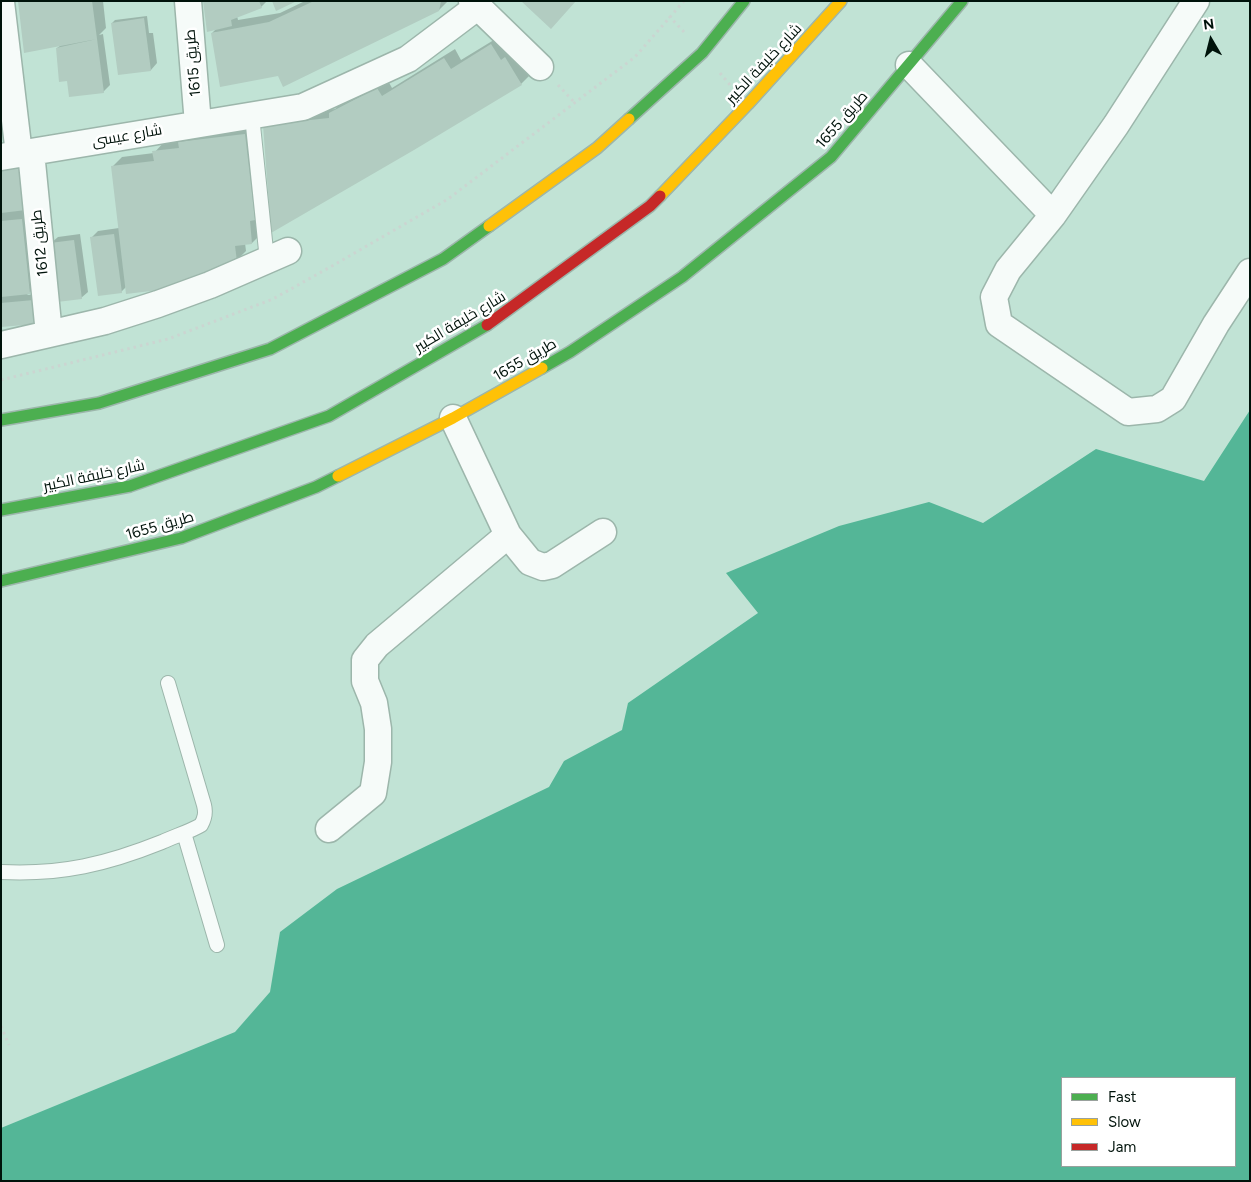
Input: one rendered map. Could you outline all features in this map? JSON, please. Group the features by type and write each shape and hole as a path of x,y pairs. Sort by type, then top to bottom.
{"main road":[{"path":"1,420 99,403 270,349 443,259 597,148 702,53 744,1"},
{"name":"شارع خليفة الكبير","path":"1,510 130,486 329,416 496,320 650,206 748,104 841,1"},
{"name":"طريق 1655","path":"1,581 182,538 316,487 453,418 570,352 682,276 831,157 962,1"}],"street":[{"name":"طريق 1615","path":"188,1 198,124"},
{"path":"1196,1 1116,125 1053,216 1008,270 994,297 999,324 1128,412 1157,409 1173,399 1216,324 1250,272"},
{"name":"طريق 1612","path":"1,2 17,155 49,334"},
{"name":"شارع عيسى","path":"17,155 303,107 408,59 474,4"},
{"path":"474,4 540,67"},
{"path":"909,65 1053,216"},
{"path":"1,345 105,321 158,304 210,285 277,255"},
{"path":"453,418 508,535 530,562 543,567 552,565 603,532"},
{"path":"329,829 373,793 378,762 378,729 374,703 365,681 365,660 377,645 508,535"}],"lane":[{"path":"252,116 277,255"},
{"path":"1,872 48,872 110,861 184,833 201,824 205,819 206,812 168,683"},
{"path":"184,833 217,944"}],"path":[{"path":"575,103 635,57 684,1"},
{"path":"702,53 748,104"},
{"path":"1,1026 9,1045"}],"shaded area":[{"path":"1250,410 1250,1181 1,1181 1,1128 235,1032 270,992 280,932 337,889 549,787 564,761 622,730 628,703 758,613 726,573 839,526 929,502 983,523 1096,449 1204,481"}],"building":[{"path":"18,1 92,1 97,39 24,53"},
{"path":"203,1 259,1 262,8 231,20 232,26 207,32"},
{"path":"272,1 297,1 276,11"},
{"path":"314,1 441,1 439,11 283,87 278,76 220,87 211,33 269,22"},
{"path":"521,1 576,1 551,29"},
{"path":"144,18 151,71 118,75 111,23"},
{"path":"97,39 104,93 69,97 67,81 59,82 56,48"},
{"path":"491,44 501,60 505,57 522,85 271,233 263,125 329,118 329,113 377,88 382,96 444,58 451,69"},
{"path":"245,134 255,220 250,221 252,244 235,246 237,262 168,289 126,294 111,166 154,161 152,151 179,148 178,142"},
{"path":"21,167 26,210 1,213 1,170"},
{"path":"22,219 30,294 1,297 1,221"},
{"path":"114,234 122,293 98,296 90,237"},
{"path":"74,240 82,299 57,302 50,243"},
{"path":"34,300 36,324 1,327 1,303"}],"traffic: fast":[{"path":"629,119 702,53 744,1"},
{"path":"542,368 570,352 682,277 831,157 962,1"},
{"path":"1,420 99,403 270,349 443,259 489,226"},
{"path":"1,510 130,486 329,416 487,325"},
{"path":"1,581 181,538 316,487 338,476"}],"traffic: slow":[{"path":"660,196 748,104 841,1"},
{"path":"489,226 597,148 629,119"},
{"path":"338,476 453,418 542,368"}],"traffic: jam":[{"path":"487,325 650,206 660,196"}]}
